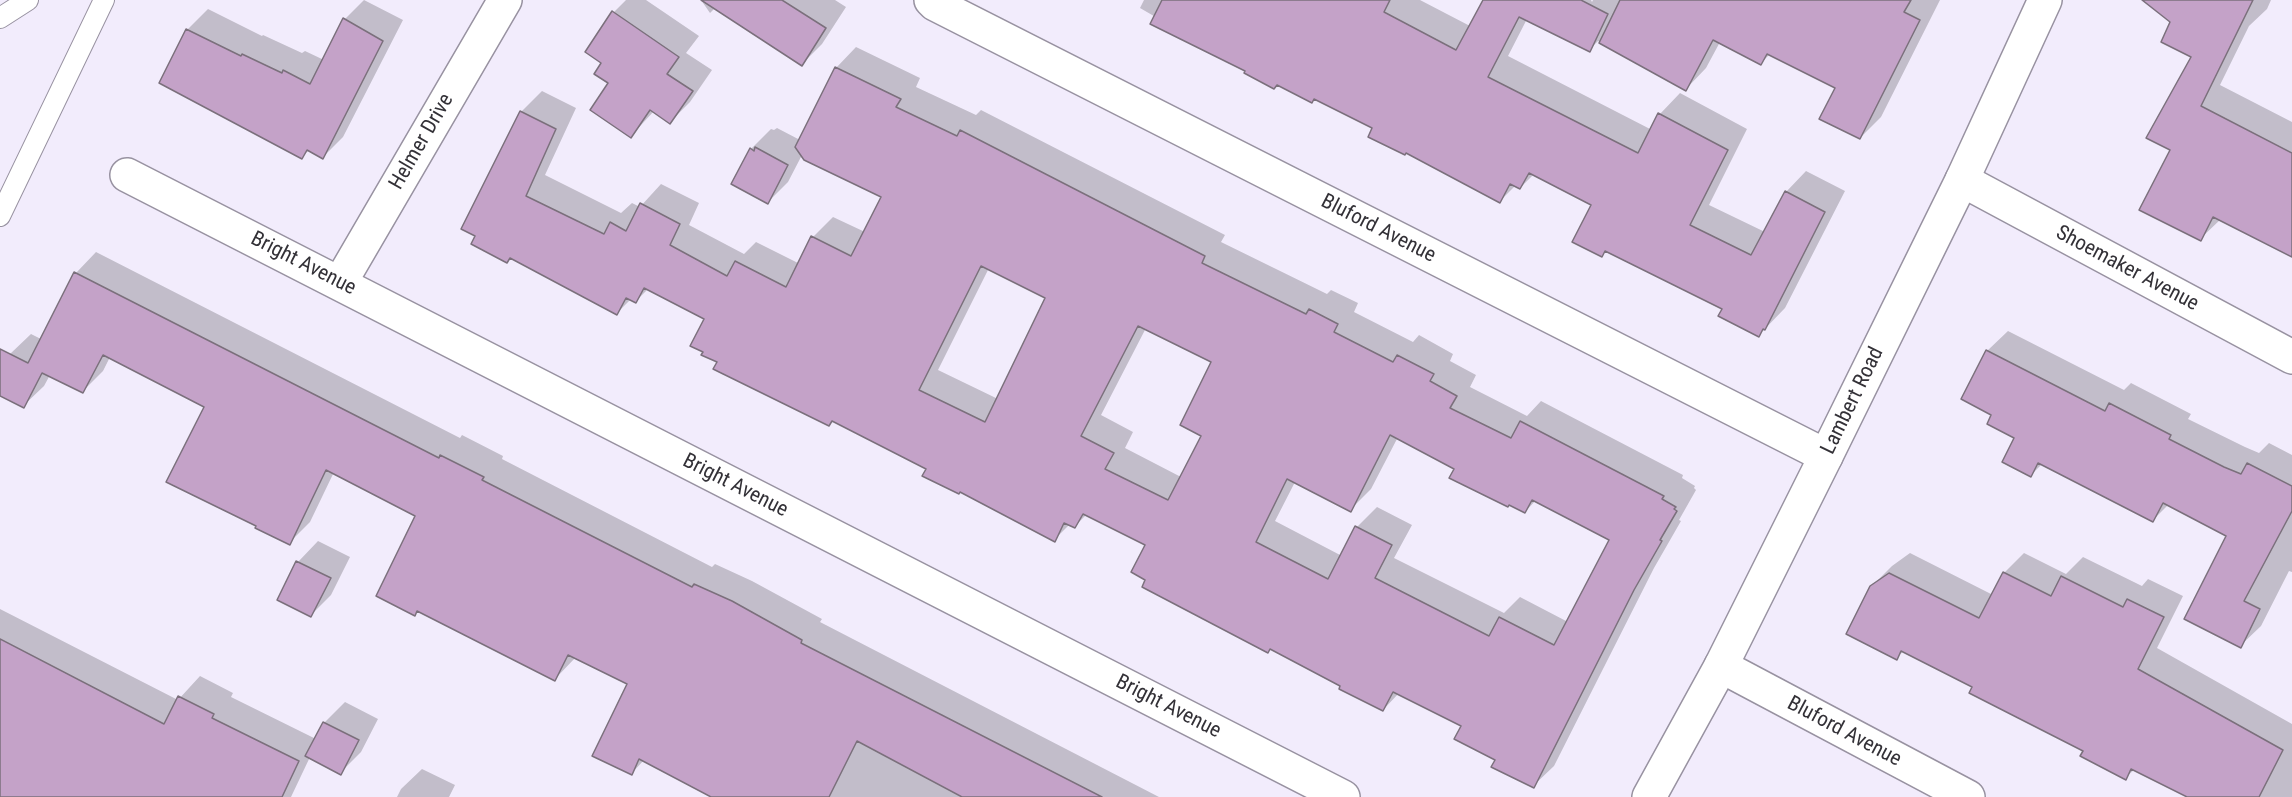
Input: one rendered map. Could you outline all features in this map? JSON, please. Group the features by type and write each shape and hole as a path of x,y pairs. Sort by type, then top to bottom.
{"street":[{"name":"Helmer Drive","path":"340,283 505,0"},
{"name":"Bluford Avenue","path":"931,0 956,15 1826,456"},
{"name":"Lambert Road","path":"1649,797 1721,666 1826,456 1962,180 2046,0"},
{"name":"Bright Avenue","path":"127,175 1343,797"},
{"name":"Shoemaker Avenue","path":"1962,180 2292,357"},
{"name":"Bluford Avenue","path":"1721,666 1968,797"}],"lane":[{"path":"0,18 28,0"},
{"path":"0,216 104,0"}],"building":[{"path":"701,0 782,0 826,28 802,66"},
{"path":"1162,0 1390,0 1384,12 1456,50 1483,0 1581,0 1608,14 1590,52 1519,17 1488,77 1638,153 1658,113 1728,150 1690,225 1751,255 1785,191 1825,212 1765,330 1763,329 1759,337 1718,316 1722,309 1605,251 1602,257 1572,242 1591,205 1529,173 1520,189 1510,184 1500,203 1406,153 1405,155 1368,137 1372,128 1314,99 1312,103 1277,85 1274,89 1244,73 1245,71 1150,24"},
{"path":"1620,0 1911,0 1904,12 1920,20 1860,139 1819,119 1835,88 1767,54 1761,65 1713,40 1686,91 1599,43"},
{"path":"2142,0 2253,0 2201,106 2292,153 2292,257 2213,217 2201,241 2139,210 2170,150 2146,138 2191,57 2161,42 2170,22"},
{"path":"612,11 679,57 667,74 693,91 670,124 650,110 631,138 590,110 608,83 594,74 601,63 585,52"},
{"path":"343,18 383,41 323,159 307,150 302,159 159,83 186,29 241,56 242,54 282,73 283,70 310,84"},
{"path":"835,67 901,99 896,107 957,136 960,130 1205,256 1202,263 1306,314 1309,309 1338,324 1334,332 1393,362 1397,355 1434,374 1430,381 1457,396 1450,408 1511,438 1520,421 1664,496 1662,499 1676,507 1674,509 1677,511 1634,590 1534,788 1491,767 1495,760 1454,739 1461,726 1393,692 1383,711 1339,689 1340,686 1270,649 1268,653 1142,587 1145,580 1131,572 1145,545 1083,514 1075,528 1064,523 1055,542 960,492 959,494 922,476 926,469 832,421 829,426 713,369 717,362 701,355 703,352 690,346 704,319 644,288 636,303 626,298 617,315 510,258 507,263 471,244 475,236 461,229 520,111 556,129 526,196 604,234 610,222 626,231 640,203 680,224 670,245 727,276 735,261 786,287 811,236 851,256 881,197 804,160 795,147","holes":["981,266 1045,298 985,422 919,390","1138,326 1211,362 1180,425 1201,436 1168,500 1105,469 1114,453 1081,436","1390,435 1454,469 1449,478 1508,507 1509,505 1525,513 1532,500 1609,540 1554,645 1499,617 1489,636 1375,578 1392,545 1355,526 1328,579 1256,542 1287,479 1351,512"]},
{"path":"755,147 788,165 768,204 731,184 750,148 754,151"},
{"path":"74,272 439,458 440,455 484,477 482,480 692,587 694,584 732,601 802,640 801,643 1102,797 962,797 857,741 829,797 711,797 639,759 632,775 592,756 627,684 568,655 555,681 417,611 415,616 376,596 415,516 326,470 290,545 255,528 256,526 166,482 204,407 103,355 83,393 42,373 24,408 0,396 0,349 28,363"},
{"path":"1986,350 2105,411 2109,403 2171,435 2169,439 2224,467 2241,474 2247,463 2292,486 2292,511 2244,601 2260,609 2241,648 2184,619 2226,536 2163,503 2153,522 2038,463 2031,477 2002,462 2014,438 1987,424 1991,415 1961,399"},
{"path":"296,561 331,578 311,617 277,600"},
{"path":"2003,572 2051,596 2061,576 2123,607 2127,599 2164,617 2138,669 2283,750 2259,797 2187,797 2131,769 2126,780 2080,756 2083,751 1969,693 1972,687 1901,651 1897,660 1846,634 1870,586 1889,573 1979,618"},
{"path":"0,639 164,724 178,696 214,714 212,718 299,761 282,797 0,797"},
{"path":"323,722 359,740 341,775 305,756"}]}
